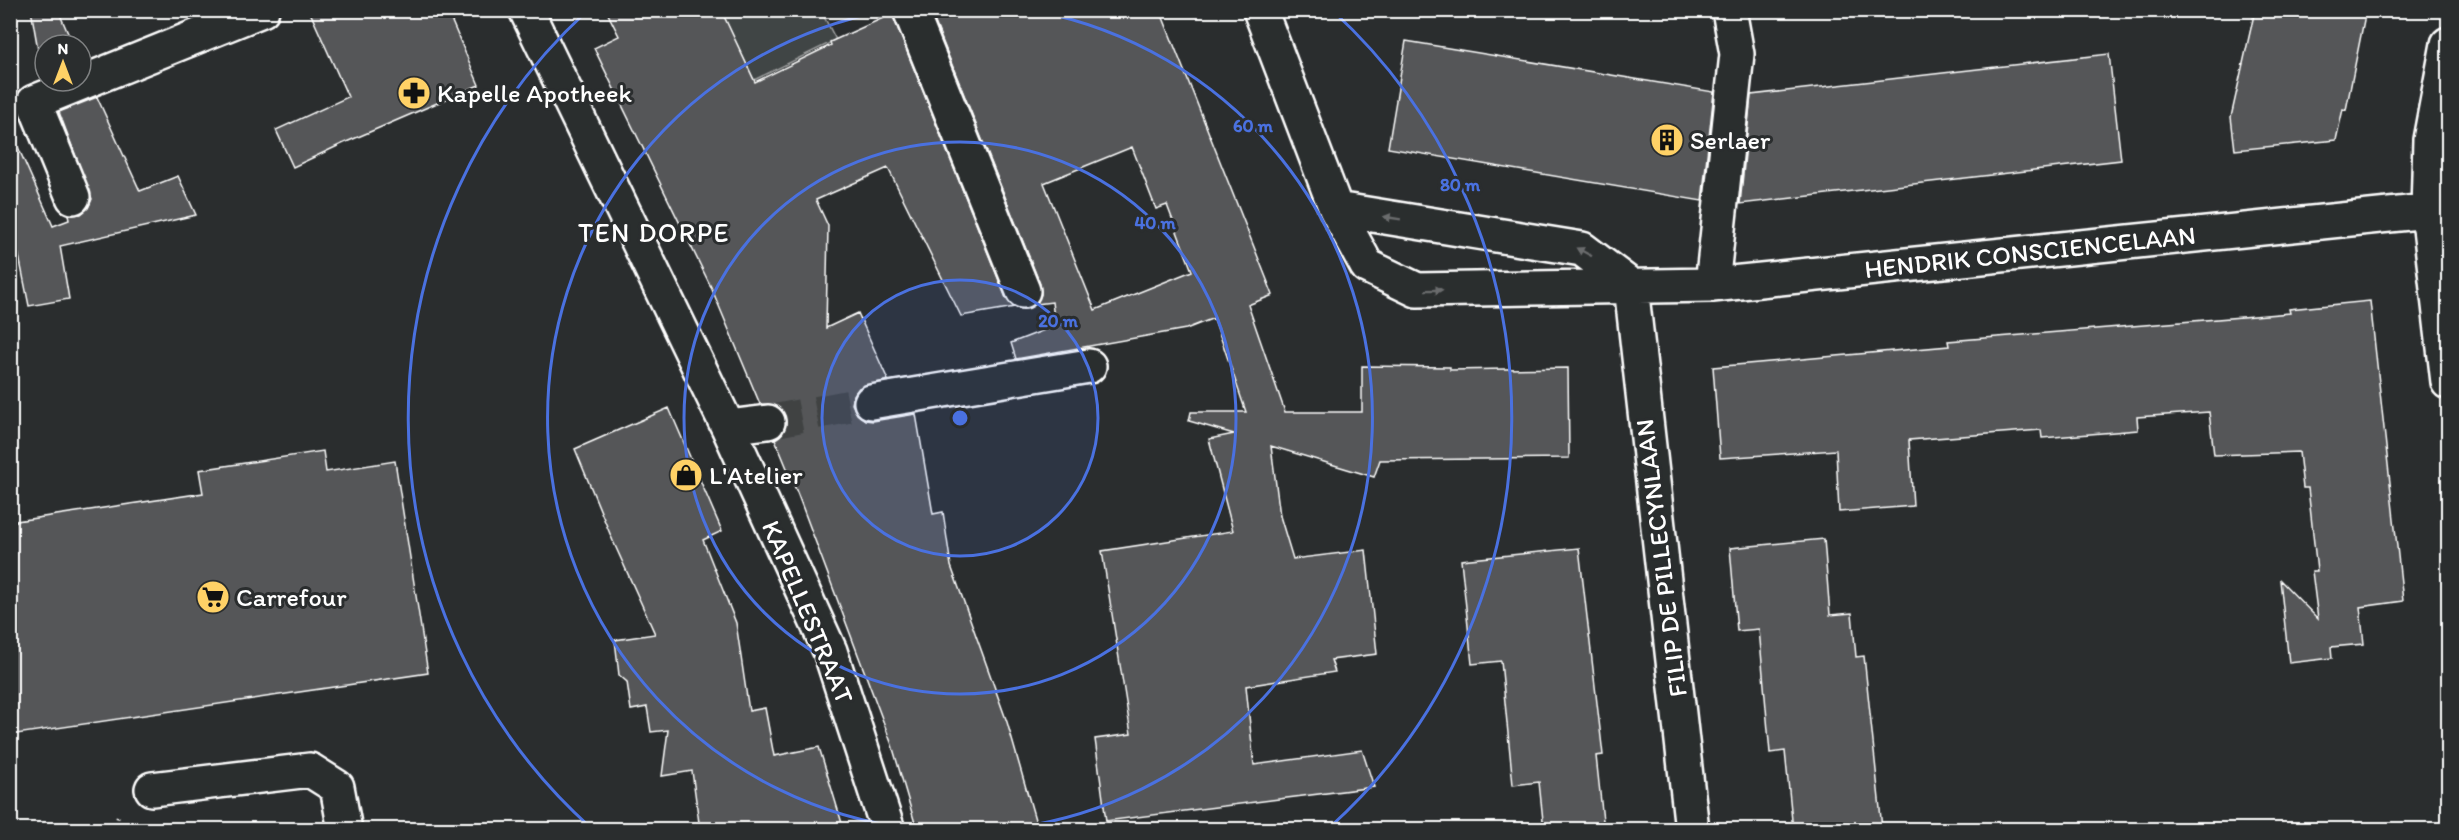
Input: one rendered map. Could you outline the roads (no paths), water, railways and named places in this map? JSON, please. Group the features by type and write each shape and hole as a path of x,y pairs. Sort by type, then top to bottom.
{"street":[{"path":"73,196 34,102 262,10"},
{"name":"KAPELLESTRAAT","path":"526,10 728,427 830,651 888,830"},
{"path":"910,10 1023,291"},
{"name":"HENDRIK CONSCIENCELAAN","path":"1260,10 1336,209 1367,266 1418,290 1712,285 2435,221"},
{"path":"1712,285 1737,54 1729,10"},
{"path":"2448,44 2430,140 2448,382"},
{"path":"1336,209 1582,249 1631,286"},
{"name":"FILIP DE PILLECYNLAAN","path":"1631,286 1692,830"},
{"path":"871,402 1089,366"},
{"path":"728,427 768,422"},
{"path":"152,789 310,770 337,787 345,830"}],"tunnel":[{"path":"768,422 871,402"}],"place":[{"name":"Kapelle Apotheek","path":"414,93"},
{"name":"Serlaer","path":"1667,140"},
{"name":"L'Atelier","path":"686,475"},
{"name":"Carrefour","path":"213,597"}],"district":[{"name":"TEN DORPE","path":"654,233"}]}
